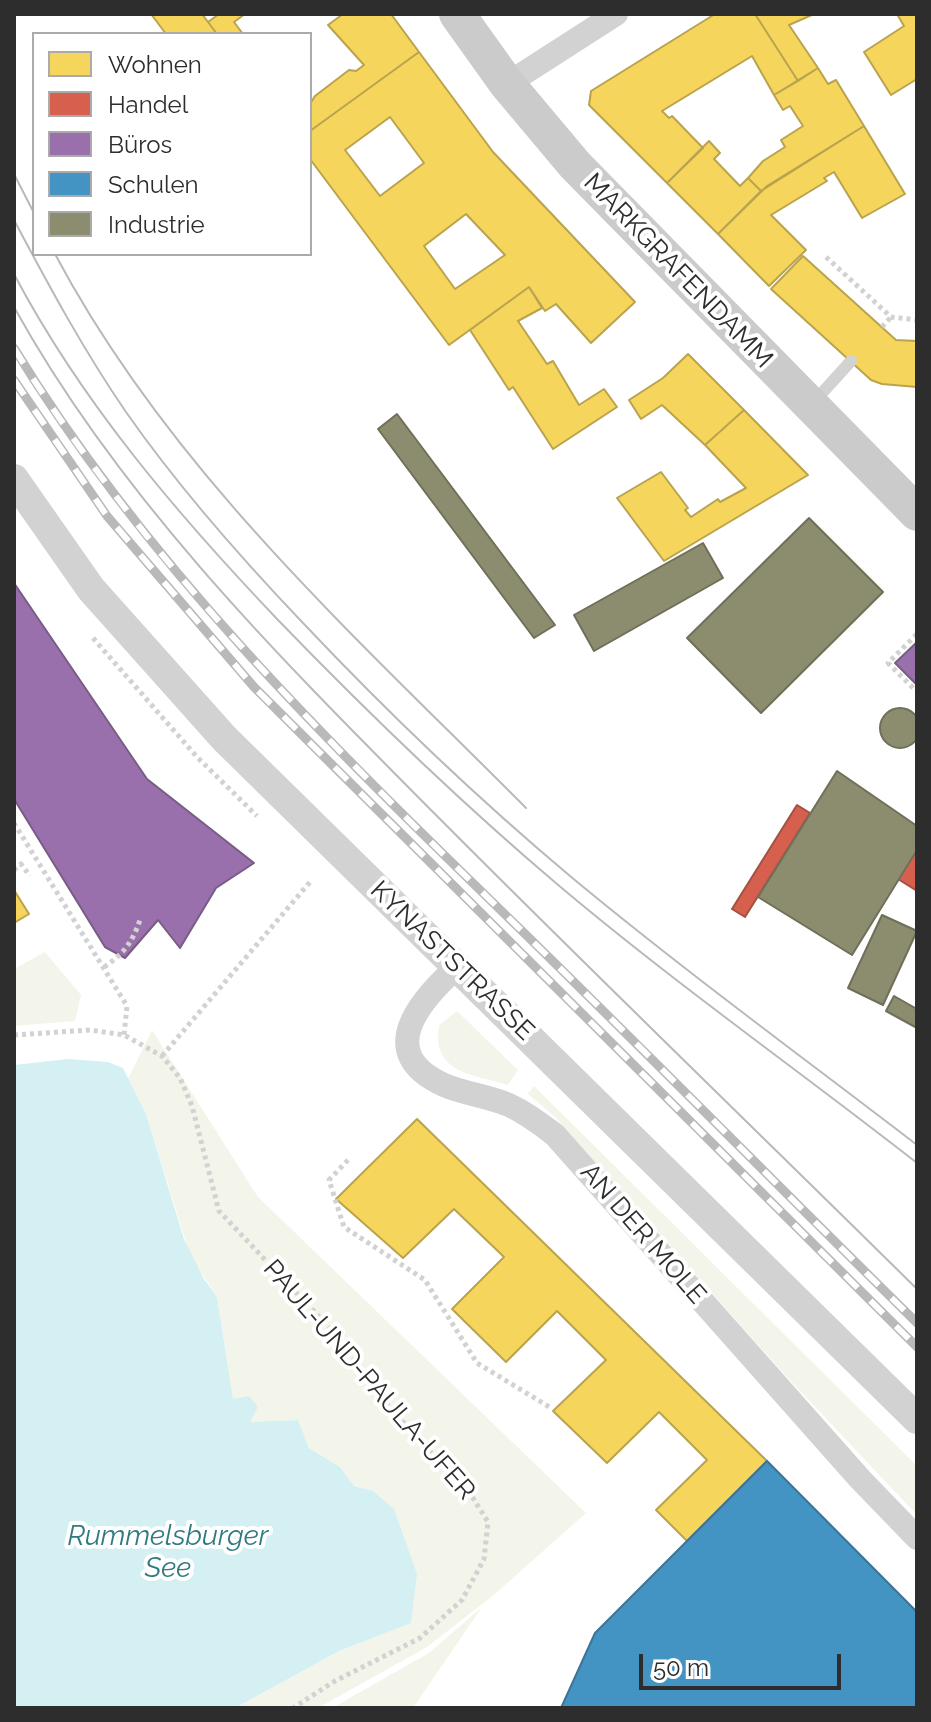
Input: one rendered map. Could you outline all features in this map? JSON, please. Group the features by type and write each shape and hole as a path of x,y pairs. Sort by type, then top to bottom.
{"main road":[{"name":"MARKGRAFENDAMM","path":"457,14 507,84 575,165 810,406 912,498"}],"street":[{"path":"507,84 616,14"},
{"name":"KYNASTSTRASSE","path":"14,479 91,589 186,698 917,1419"},
{"name":"AN DER MOLE","path":"458,966 419,1004 411,1018 407,1036 416,1064 431,1078 509,1105 555,1135 860,1479 917,1538"}],"lane":[{"path":"810,406 851,361"}],"path":[{"path":"826,257 891,317 917,320"},
{"path":"882,327 891,317"},
{"path":"913,688 888,663 917,634"},
{"path":"14,823 127,1006 124,1035"},
{"path":"14,870 21,864 30,876"},
{"path":"162,1056 310,882"},
{"path":"104,967 120,956 134,940 141,917"},
{"name":"PAUL-UND-PAULA-UFER","path":"14,1035 90,1030 124,1035 162,1056 180,1078 192,1106 219,1211 340,1339 382,1399 473,1498 488,1522 484,1559 462,1600 420,1638 335,1681 293,1708"},
{"path":"348,1160 329,1180 344,1227 425,1280 477,1363 551,1408"}],"shaded area":[{"path":"45,952 81,995 75,1021 14,1026 14,969"},
{"path":"457,1011 518,1070 508,1085 457,1069 441,1053 439,1025"},
{"path":"152,1030 258,1197 586,1513 495,1594 427,1647 318,1708 235,1708 339,1651 410,1623 373,1491 354,1486 340,1467 309,1448 298,1420 249,1422 233,1399 217,1297 190,1255 146,1114 128,1079"},
{"path":"534,1086 917,1466 917,1515 785,1375 556,1118 528,1094"},
{"path":"482,1607 413,1708 332,1708 429,1653"}],"water":[{"name":"Rummelsburger See","path":"68,1059 108,1062 123,1068 146,1114 184,1239 217,1297 233,1399 249,1396 258,1407 250,1422 298,1420 309,1448 340,1467 354,1486 373,1491 394,1509 417,1574 411,1623 339,1651 235,1708 14,1708 14,1065"}],"building: Wohnen":[{"path":"151,14 202,14 216,32 164,32"},
{"path":"219,14 245,14 234,22 242,32 216,32 208,22"},
{"path":"343,14 391,14 419,52 312,130 312,101 315,96 349,70 356,71 364,65 328,25"},
{"path":"715,14 755,14 798,81 774,95 752,56 662,111 669,118 672,116 703,148 667,183 589,105 591,91"},
{"path":"755,14 814,14 789,25 818,68 798,81"},
{"path":"897,14 917,14 917,79 891,95 864,52 904,26"},
{"path":"419,52 493,152 635,302 591,343 556,304 545,311 529,287 449,345 312,162 312,130","holes":["390,117 424,163 380,196 345,150","466,214 505,255 455,289 424,246"]},
{"path":"818,68 828,84 836,80 864,126 761,191 748,178 763,161 785,147 781,140 803,126 790,106 783,110 774,95"},
{"path":"864,126 905,194 862,218 834,172 824,178 827,181 771,215 806,250 769,286 718,234 767,186"},
{"path":"709,141 720,153 714,159 740,186 748,178 761,191 718,234 667,183"},
{"path":"803,256 896,340 917,341 917,387 871,380 771,289"},
{"path":"529,287 542,308 518,321 547,364 553,361 579,405 604,389 617,407 553,449 513,387 509,390 470,330"},
{"path":"688,354 744,410 705,445 662,405 641,419 629,400 663,378"},
{"path":"744,410 808,475 664,561 617,498 661,472 688,508 685,510 691,517 718,499 720,502 746,488 705,445"},
{"path":"14,890 29,914 14,923"},
{"path":"417,1119 767,1461 687,1541 656,1510 707,1460 659,1412 607,1463 553,1411 606,1360 557,1311 506,1362 452,1309 504,1257 454,1209 403,1258 336,1199"}],"building: Handel":[{"path":"797,805 810,813 745,917 732,909"},
{"path":"917,850 917,891 898,879"}],"building: Büros":[{"path":"14,583 147,779 254,863 216,888 180,948 158,920 125,958 105,947 14,799"},
{"path":"917,642 917,685 895,663"}],"building: Schulen":[{"path":"767,1461 917,1612 917,1708 561,1708 595,1633"}],"building: Industrie":[{"path":"397,414 555,625 534,638 378,429"},
{"path":"809,518 883,592 761,713 687,638"},
{"path":"703,543 723,578 594,651 574,615"},
{"path":"900,708 914,714 920,728 914,742 900,748 886,742 880,728 886,714"},
{"path":"837,771 917,826 917,850 852,955 758,897"},
{"path":"882,915 917,931 883,1005 848,988"},
{"path":"894,996 917,1009 917,1028 886,1011"}],"tram line":[{"path":"14,174 32,209"},
{"path":"14,220 32,253"},
{"path":"33,256 81,342 146,440 233,547 335,656 466,785 570,876 698,979 917,1145"},
{"path":"56,256 101,333 153,408 209,479 332,614 526,808"},
{"path":"14,274 70,368 168,498 278,620 380,722 557,884 691,991 917,1163"},
{"path":"14,307 56,378 103,445 153,511 261,635 493,872 917,1289"}],"railway":[{"path":"14,348 67,429 124,506 247,653 380,792 917,1323"},
{"path":"14,380 107,516 254,687 917,1347"}]}
